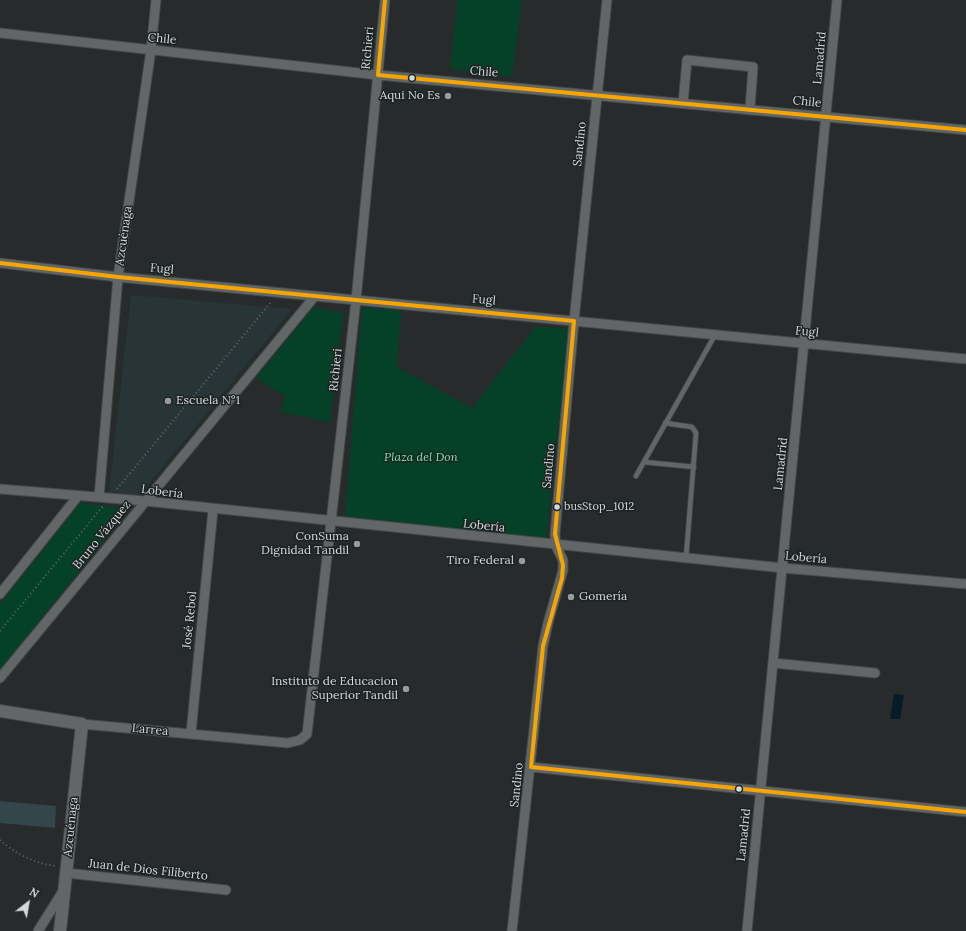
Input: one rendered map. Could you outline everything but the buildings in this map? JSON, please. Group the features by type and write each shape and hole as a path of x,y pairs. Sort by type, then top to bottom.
{"main road":[{"name":"Larrea","path":"0,711 82,724"},
{"name":"Azcuénaga","path":"60,931 82,724"}],"street":[{"name":"Azcuénaga","path":"99,497 118,277 151,50 156,0"},
{"name":"Richieri","path":"300,740 306,734 331,522 356,300 385,0"},
{"name":"Sandino","path":"512,931 543,646 563,570 563,560 556,546 555,534 574,321 607,0"},
{"name":"Lamadrid","path":"747,931 805,344 837,0"},
{"name":"Chile","path":"0,33 378,75 750,108 966,130"},
{"path":"683,102 687,60 753,67 750,108"},
{"name":"Fugl","path":"0,263 118,277 966,360"},
{"name":"Bruno Vázquez","path":"0,678 315,296"},
{"name":"Lobería","path":"0,489 109,498 686,559 966,584"},
{"path":"0,594 78,496"},
{"name":"José Rebol","path":"191,733 213,510"},
{"path":"773,663 875,673"},
{"name":"Larrea","path":"82,724 288,743 300,740"},
{"path":"531,767 761,792 966,812"},
{"name":"Juan de Dios Filiberto","path":"67,870 226,890"},
{"path":"38,931 65,888"}],"lane":[{"path":"636,476 715,335"},
{"path":"665,423 692,427 696,432 686,559"},
{"path":"644,462 694,467"}],"path":[{"path":"0,631 279,293"},
{"path":"0,840 9,849 24,856 67,870"}],"shaded area":[{"name":"Escuela N°1","path":"131,295 292,309 138,497 109,493"}],"green space":[{"path":"457,0 522,0 512,77 450,69"},
{"path":"314,307 343,313 330,422 280,412 286,397 256,378"},
{"name":"Plaza del Don","path":"362,307 401,310 397,367 472,408 536,326 569,329 546,539 345,520"},
{"path":"80,503 129,509 0,670 0,604"}],"water":[{"path":"894,694 904,695 900,719 890,719"}],"transit line":[{"path":"385,0 378,75 966,130"},
{"path":"0,263 118,277 574,321 555,534 563,565 562,578 543,646 531,767 966,812"}],"place":[{"name":"Aqui No Es","path":"448,96"},
{"name":"Escuela N°1","path":"168,401"},
{"name":"busStop_1012","path":"557,507"},
{"name":"ConSuma Dignidad Tandil","path":"357,544"},
{"name":"Tiro Federal","path":"522,561"},
{"name":"Gomería","path":"571,597"},
{"name":"Instituto de Educacion Superior Tandil","path":"406,689"}]}
